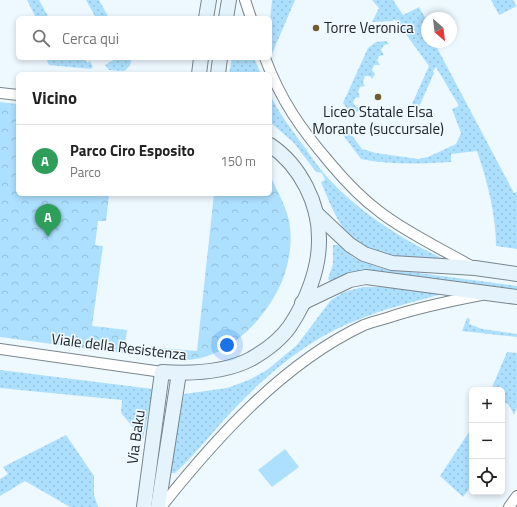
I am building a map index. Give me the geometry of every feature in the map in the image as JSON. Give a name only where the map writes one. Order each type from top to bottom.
[{"type":"main road","points":[[206,16],[209,0]]},
{"type":"main road","points":[[226,16],[229,0]]},
{"type":"main road","points":[[199,72],[202,60]]},
{"type":"main road","points":[[218,72],[220,60]]},
{"type":"main road","name":"Viale della Resistenza","points":[[162,372],[207,372],[236,365],[250,359],[264,350],[284,332],[302,303],[315,273],[319,241],[316,213],[306,187],[294,166],[285,156],[272,146]]},
{"type":"main road","name":"Viale della Resistenza","points":[[316,213],[350,246],[364,254],[392,263],[475,268],[517,274]]},
{"type":"main road","points":[[302,303],[350,280],[366,277],[517,297]]},
{"type":"main road","name":"Via Baku","points":[[144,507],[162,372]]},
{"type":"main road","points":[[158,507],[179,373]]},
{"type":"street","points":[[245,0],[249,16]]},
{"type":"street","name":"Viale della Resistenza","points":[[266,60],[270,72]]},
{"type":"street","name":"Viale della Resistenza","points":[[272,76],[285,103],[316,146],[345,180],[362,197],[380,212],[402,226],[475,268]]},
{"type":"street","points":[[0,93],[16,95]]},
{"type":"street","points":[[161,507],[186,475],[232,424],[291,371],[334,341],[366,325],[413,309],[492,294]]},
{"type":"street","name":"Viale della Resistenza","points":[[0,349],[162,372]]},
{"type":"street","points":[[509,507],[517,496]]},
{"type":"green space","points":[[27,0],[39,0],[48,16],[35,16]]},
{"type":"green space","points":[[86,0],[99,0],[108,16],[95,16]]},
{"type":"green space","points":[[272,0],[295,0],[272,54],[272,16],[270,16]]},
{"type":"green space","points":[[372,0],[393,0],[403,15],[419,7],[422,12],[421,48],[437,48],[514,193],[517,192],[517,249],[496,246],[496,234],[490,198],[477,151],[451,154],[451,162],[406,164],[372,161],[361,159],[340,131],[348,130],[362,149],[376,153],[418,159],[428,157],[456,144],[461,133],[452,109],[459,106],[436,67],[419,107],[415,109],[412,104],[429,66],[394,19],[393,21],[372,22],[379,8]]},
{"type":"green space","points":[[491,0],[513,0],[517,6],[499,15]]},
{"type":"green space","points":[[386,41],[389,44],[384,45],[381,50],[384,55],[379,56],[377,60],[380,65],[374,65],[372,70],[375,74],[372,79],[370,76],[365,76],[363,82],[365,86],[360,87],[358,92],[360,97],[355,98],[353,103],[356,107],[360,107],[357,112],[350,113],[343,103],[368,48],[376,42]]},
{"type":"green space","points":[[85,60],[87,63],[90,61],[93,67],[91,69],[49,65],[47,61]]},
{"type":"green space","points":[[114,60],[131,60],[130,65],[124,71],[109,70],[105,65]]},
{"type":"green space","points":[[232,60],[255,60],[260,72],[229,72]]},
{"type":"green space","points":[[272,98],[285,120],[327,177],[354,203],[384,226],[400,236],[450,262],[396,256],[369,249],[358,244],[345,231],[337,218],[321,182],[325,180],[322,173],[316,172],[294,143],[272,124]]},
{"type":"green space","points":[[0,102],[16,104],[16,196],[109,196],[106,221],[98,221],[95,245],[103,246],[92,326],[127,330],[125,345],[197,351],[214,196],[272,196],[272,179],[287,215],[291,234],[289,259],[284,276],[278,291],[258,319],[246,332],[217,352],[202,358],[186,360],[0,337]]},
{"type":"green space","points":[[333,245],[338,245],[354,258],[381,268],[517,286],[517,290],[366,271],[331,282],[328,279],[333,264]]},
{"type":"green space","points":[[363,287],[391,287],[442,294],[376,313],[323,336],[293,356],[265,379],[231,412],[200,448],[175,473],[169,473],[184,394],[227,388],[249,380],[267,370],[297,345],[331,300],[344,292]]},
{"type":"green space","points":[[467,318],[470,319],[469,324],[482,329],[517,334],[517,337],[462,331]]},
{"type":"green space","points":[[507,352],[517,353],[517,407],[514,415],[509,405],[505,402],[505,387],[492,387]]},
{"type":"green space","points":[[0,370],[153,389],[143,439],[121,413],[122,400],[0,388]]},
{"type":"green space","points":[[469,432],[469,489],[463,497],[440,476]]},
{"type":"green space","points":[[66,435],[94,476],[94,495],[98,507],[70,507],[25,481],[0,496],[0,479],[8,474],[3,467]]},
{"type":"green space","points":[[285,449],[299,467],[272,487],[258,470]]},
{"type":"place","name":"Torre Veronica","points":[[316,28]]},
{"type":"place","name":"Liceo Statale Elsa Morante (succursale)","points":[[378,97]]},
{"type":"place","name":"Parco Ciro Esposito","points":[[48,237]]}]
